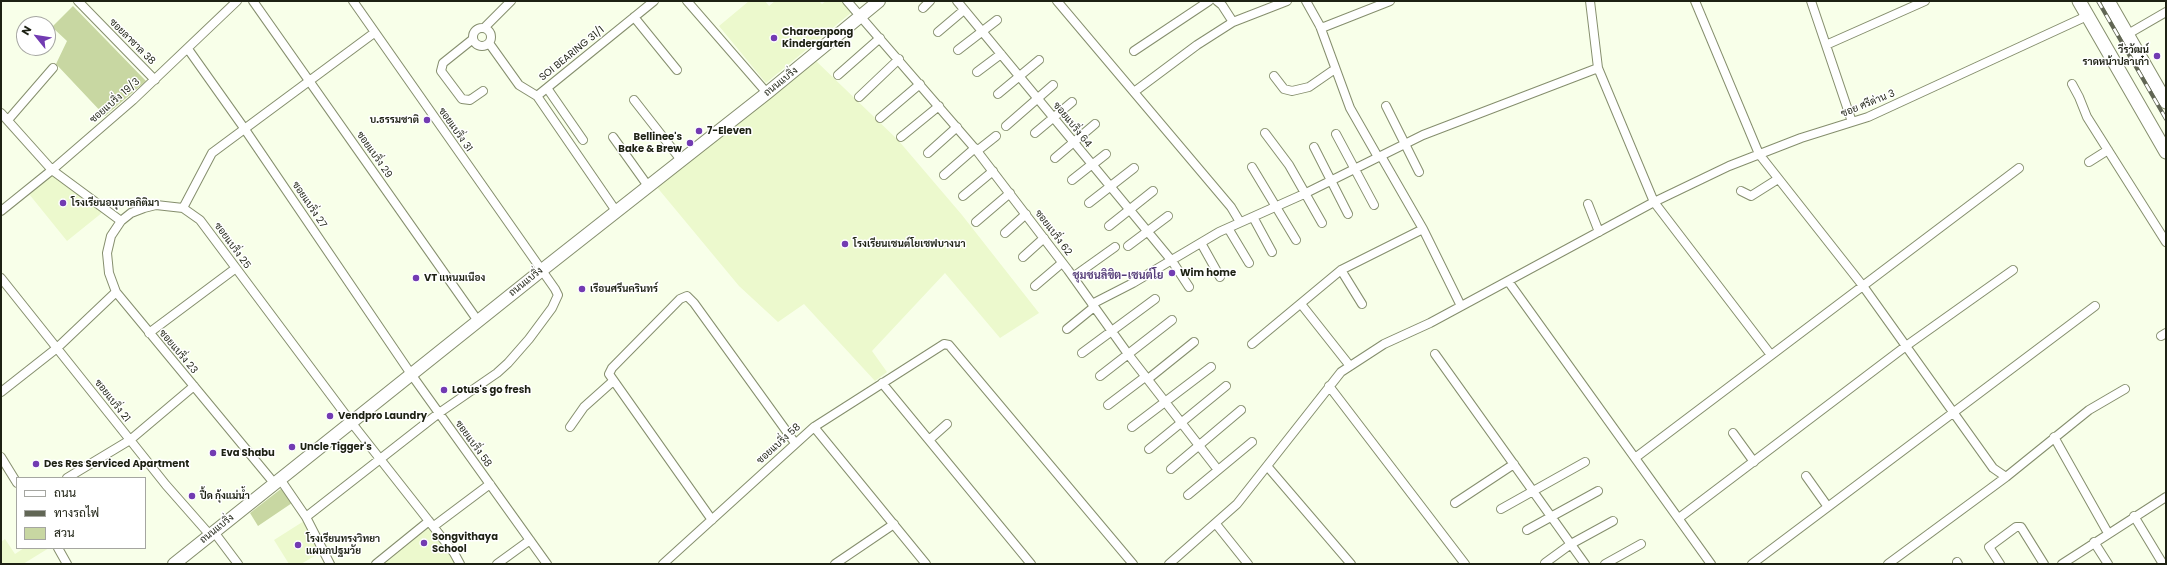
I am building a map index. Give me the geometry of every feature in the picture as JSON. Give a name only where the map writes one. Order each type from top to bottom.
[{"type":"main road","name":"ถนนแบริ่ง","points":[[174,564],[616,210],[767,93],[879,1]]},
{"type":"main road","points":[[2079,1],[2166,152]]},
{"type":"main road","points":[[2108,1],[2166,102]]},
{"type":"street","name":"ซอยลาซาล 38","points":[[78,1],[155,80]]},
{"type":"street","name":"ซอยแบริ่ง 19/3","points":[[1,211],[52,170],[155,80],[237,1]]},
{"type":"street","name":"ซอยแบริ่ง 29","points":[[253,1],[478,321]]},
{"type":"street","name":"ซอยแบริ่ง 31","points":[[353,1],[558,295],[552,308],[508,363],[497,373],[439,413]]},
{"type":"street","points":[[483,91],[470,100],[462,99],[441,71],[443,63],[473,40],[475,30],[484,28],[511,1]]},
{"type":"street","name":"SOI BEARING 31/1","points":[[616,210],[537,96],[654,1]]},
{"type":"street","points":[[687,1],[767,93]]},
{"type":"street","name":"ซอยแบริ่ง 62","points":[[846,1],[899,59],[976,149],[1073,277],[1128,354],[1218,470]]},
{"type":"street","points":[[923,8],[930,1]]},
{"type":"street","name":"ซอยแบริ่ง 64","points":[[957,1],[1172,260],[1189,287]]},
{"type":"street","points":[[1057,1],[1231,208],[1240,222]]},
{"type":"street","points":[[1134,51],[1209,1]]},
{"type":"street","points":[[1217,1],[1234,22]]},
{"type":"street","points":[[1134,92],[1197,45],[1234,22],[1287,1]]},
{"type":"street","points":[[1306,1],[1320,26],[1350,108],[1423,229],[1461,306]]},
{"type":"street","points":[[1320,26],[1324,27],[1390,1]]},
{"type":"street","points":[[1590,1],[1598,68],[1654,202],[1771,355]]},
{"type":"street","points":[[1695,1],[1759,154],[1863,286],[1993,468],[2006,477]]},
{"type":"street","points":[[1812,1],[1852,122]]},
{"type":"street","points":[[1826,45],[1925,1]]},
{"type":"street","points":[[938,32],[964,10]]},
{"type":"street","points":[[2128,34],[2166,12]]},
{"type":"street","name":"ซอย ศรีด่าน 3","points":[[1169,564],[1237,504],[1341,372],[1384,344],[1461,306],[1654,202],[1729,166],[1802,138],[1868,117],[2087,16]]},
{"type":"street","points":[[634,17],[677,70]]},
{"type":"street","points":[[958,50],[997,20]]},
{"type":"street","points":[[484,28],[491,34],[488,43]]},
{"type":"street","points":[[1,113],[52,170],[121,221],[131,213],[144,208],[167,206],[183,208],[210,156],[244,128],[374,33]]},
{"type":"street","points":[[838,75],[880,38]]},
{"type":"street","points":[[473,40],[480,46],[488,43]]},
{"type":"street","points":[[488,43],[519,85],[537,96]]},
{"type":"street","name":"ซอยแบริ่ง 27","points":[[188,49],[244,128],[412,374]]},
{"type":"street","points":[[977,72],[1001,54]]},
{"type":"street","points":[[859,97],[899,59]]},
{"type":"street","points":[[998,94],[1039,60]]},
{"type":"street","points":[[8,120],[53,68]]},
{"type":"street","points":[[1067,328],[1093,306],[1240,222],[1304,194],[1423,135],[1598,68]]},
{"type":"street","points":[[1274,76],[1284,89],[1292,91],[1309,87],[1335,69]]},
{"type":"street","points":[[880,118],[920,84]]},
{"type":"street","points":[[2072,84],[2087,117],[2166,242]]},
{"type":"street","points":[[1006,126],[1053,85]]},
{"type":"street","points":[[547,88],[583,140]]},
{"type":"street","points":[[634,100],[681,160]]},
{"type":"street","points":[[1035,133],[1072,102]]},
{"type":"street","points":[[901,137],[938,106]]},
{"type":"street","points":[[1386,106],[1419,172]]},
{"type":"street","points":[[1055,158],[1095,124]]},
{"type":"street","points":[[928,153],[957,127]]},
{"type":"street","points":[[1265,133],[1289,165],[1304,194],[1322,223]]},
{"type":"street","points":[[1336,134],[1374,205]]},
{"type":"street","points":[[944,175],[976,149],[996,136]]},
{"type":"street","points":[[613,137],[648,186]]},
{"type":"street","points":[[1314,146],[1348,214]]},
{"type":"street","points":[[2089,162],[2108,150]]},
{"type":"street","points":[[1072,180],[1106,154]]},
{"type":"street","points":[[1252,167],[1296,240]]},
{"type":"street","points":[[1089,203],[1134,168]]},
{"type":"street","points":[[1635,458],[2019,168]]},
{"type":"street","points":[[963,196],[993,171]]},
{"type":"street","points":[[1741,191],[1751,196],[1778,179]]},
{"type":"street","points":[[1109,226],[1153,191]]},
{"type":"street","points":[[976,222],[1010,193]]},
{"type":"street","points":[[1588,204],[1599,232]]},
{"type":"street","name":"ซอยแบริ่ง 25","points":[[183,208],[208,228],[351,422],[432,524],[460,564]]},
{"type":"street","points":[[1005,233],[1026,214]]},
{"type":"street","points":[[1128,246],[1168,216]]},
{"type":"street","points":[[1252,217],[1272,252]]},
{"type":"street","name":"ซอยแบริ่ง 23","points":[[121,221],[111,236],[108,253],[109,273],[116,292],[149,333],[277,481],[306,517],[330,564]]},
{"type":"street","points":[[1228,228],[1249,264]]},
{"type":"street","points":[[1252,344],[1341,270],[1423,229]]},
{"type":"street","points":[[1023,257],[1044,238]]},
{"type":"street","points":[[1201,243],[1220,277]]},
{"type":"street","points":[[1073,277],[1114,247]]},
{"type":"street","points":[[1034,286],[1062,263]]},
{"type":"street","points":[[149,333],[236,268]]},
{"type":"street","points":[[1341,270],[1362,304]]},
{"type":"street","points":[[1679,518],[1906,346],[2013,270]]},
{"type":"street","name":"ซอยแบริ่ง 21","points":[[1,278],[130,440],[238,564]]},
{"type":"street","points":[[1508,281],[1711,564]]},
{"type":"street","points":[[1,392],[57,348],[116,292]]},
{"type":"street","points":[[712,520],[612,382],[609,374],[612,368],[680,299],[687,296],[694,303],[795,444]]},
{"type":"street","points":[[1082,353],[1155,299]]},
{"type":"street","points":[[1301,304],[1350,366]]},
{"type":"street","points":[[1752,564],[2095,306]]},
{"type":"street","points":[[1100,376],[1172,320]]},
{"type":"street","points":[[1108,405],[1147,378],[1194,342]]},
{"type":"street","points":[[814,427],[944,344],[949,345],[1133,564]]},
{"type":"street","points":[[1434,354],[1534,491],[1585,564]]},
{"type":"street","points":[[1132,427],[1211,367]]},
{"type":"street","name":"ซอยแบริ่ง 58","points":[[412,374],[547,564]]},
{"type":"street","points":[[570,427],[584,407],[612,382]]},
{"type":"street","points":[[882,383],[1031,564]]},
{"type":"street","points":[[69,477],[130,440],[194,386]]},
{"type":"street","points":[[1149,449],[1226,386]]},
{"type":"street","points":[[1329,386],[1465,564]]},
{"type":"street","points":[[1888,564],[2006,477],[2089,410],[2125,389]]},
{"type":"street","points":[[1171,469],[1198,444],[1241,410]]},
{"type":"street","points":[[306,517],[439,413]]},
{"type":"street","points":[[928,440],[947,424]]},
{"type":"street","name":"ซอยแบริ่ง 58","points":[[663,564],[814,427],[926,564]]},
{"type":"street","points":[[1733,434],[1754,462]]},
{"type":"street","points":[[2054,437],[2108,533]]},
{"type":"street","points":[[1188,495],[1252,442]]},
{"type":"street","points":[[1,457],[16,481]]},
{"type":"street","points":[[1500,508],[1534,491],[1585,462]]},
{"type":"street","points":[[1455,503],[1514,464]]},
{"type":"street","points":[[1267,466],[1351,564]]},
{"type":"street","points":[[1806,476],[1828,507]]},
{"type":"street","points":[[376,564],[490,484]]},
{"type":"street","points":[[1527,530],[1598,491]]},
{"type":"street","points":[[2062,564],[2134,516],[2166,497]]},
{"type":"street","points":[[2134,516],[2163,564]]},
{"type":"street","points":[[1545,563],[1571,544],[1613,521]]},
{"type":"street","points":[[835,564],[894,524]]},
{"type":"street","points":[[1216,524],[1248,564]]},
{"type":"street","points":[[2000,564],[1989,547],[2016,528],[2021,527],[2044,564]]},
{"type":"street","points":[[497,564],[530,540]]},
{"type":"street","points":[[2094,542],[2108,564]]},
{"type":"street","points":[[1605,564],[1642,544]]},
{"type":"street","points":[[59,549],[67,564]]},
{"type":"street","points":[[2158,556],[2166,551]]},
{"type":"shaded area","name":"Charoenpong Kindergarten","points":[[749,1],[765,1],[769,6],[775,1],[819,1],[822,4],[826,1],[843,1],[852,12],[766,83],[719,26]]},
{"type":"shaded area","name":"โรงเรียนเซนต์โยเซฟบางนา","points":[[816,61],[898,140],[962,215],[1039,313],[1000,338],[945,273],[872,351],[887,372],[875,381],[804,304],[778,322],[739,286],[656,186]]},
{"type":"shaded area","name":"โรงเรียนอนุบาลกิติมา","points":[[51,175],[103,212],[67,241],[29,194]]},
{"type":"shaded area","name":"โรงเรียนทรงวิทยา แผนกปฐมวัย","points":[[304,521],[323,551],[301,564],[289,564],[274,540]]},
{"type":"shaded area","name":"Songvithaya School","points":[[429,524],[457,564],[379,564]]},
{"type":"shaded area","points":[[5,539],[15,554],[22,549],[47,549],[23,564],[1,564],[1,542]]},
{"type":"green space","points":[[73,6],[146,81],[105,116],[56,64],[67,41],[56,31],[56,23]]},
{"type":"green space","points":[[282,488],[292,503],[258,526],[250,513]]},
{"type":"railway","points":[[2098,1],[2166,119]]},
{"type":"place","name":"Charoenpong Kindergarten","points":[[774,38]]},
{"type":"place","name":"วีรวัฒน์ ราดหน้าปลาเก๋า","points":[[2157,56]]},
{"type":"place","name":"บ.ธรรมชาติ","points":[[427,120]]},
{"type":"place","name":"7-Eleven","points":[[699,131]]},
{"type":"place","name":"Bellinee's Bake & Brew","points":[[690,143]]},
{"type":"place","name":"โรงเรียนอนุบาลกิติมา","points":[[63,203]]},
{"type":"place","name":"โรงเรียนเซนต์โยเซฟบางนา","points":[[845,244]]},
{"type":"place","name":"Wim home","points":[[1172,273]]},
{"type":"place","name":"VT แหนมเนือง","points":[[416,278]]},
{"type":"place","name":"เรือนศรีนครินทร์","points":[[582,289]]},
{"type":"place","name":"Lotus's go fresh","points":[[444,390]]},
{"type":"place","name":"Vendpro Laundry","points":[[330,416]]},
{"type":"place","name":"Uncle Tigger's","points":[[292,447]]},
{"type":"place","name":"Eva Shabu","points":[[213,453]]},
{"type":"place","name":"Des Res Serviced Apartment","points":[[36,464]]},
{"type":"place","name":"ปื้ด กุ้งแม่น้ำ","points":[[192,496]]},
{"type":"place","name":"Songvithaya School","points":[[424,543]]},
{"type":"place","name":"โรงเรียนทรงวิทยา แผนกปฐมวัย","points":[[298,545]]},
{"type":"district","name":"ชุมชนลิขิต-เซนต์โย","points":[[1118,276]]}]
